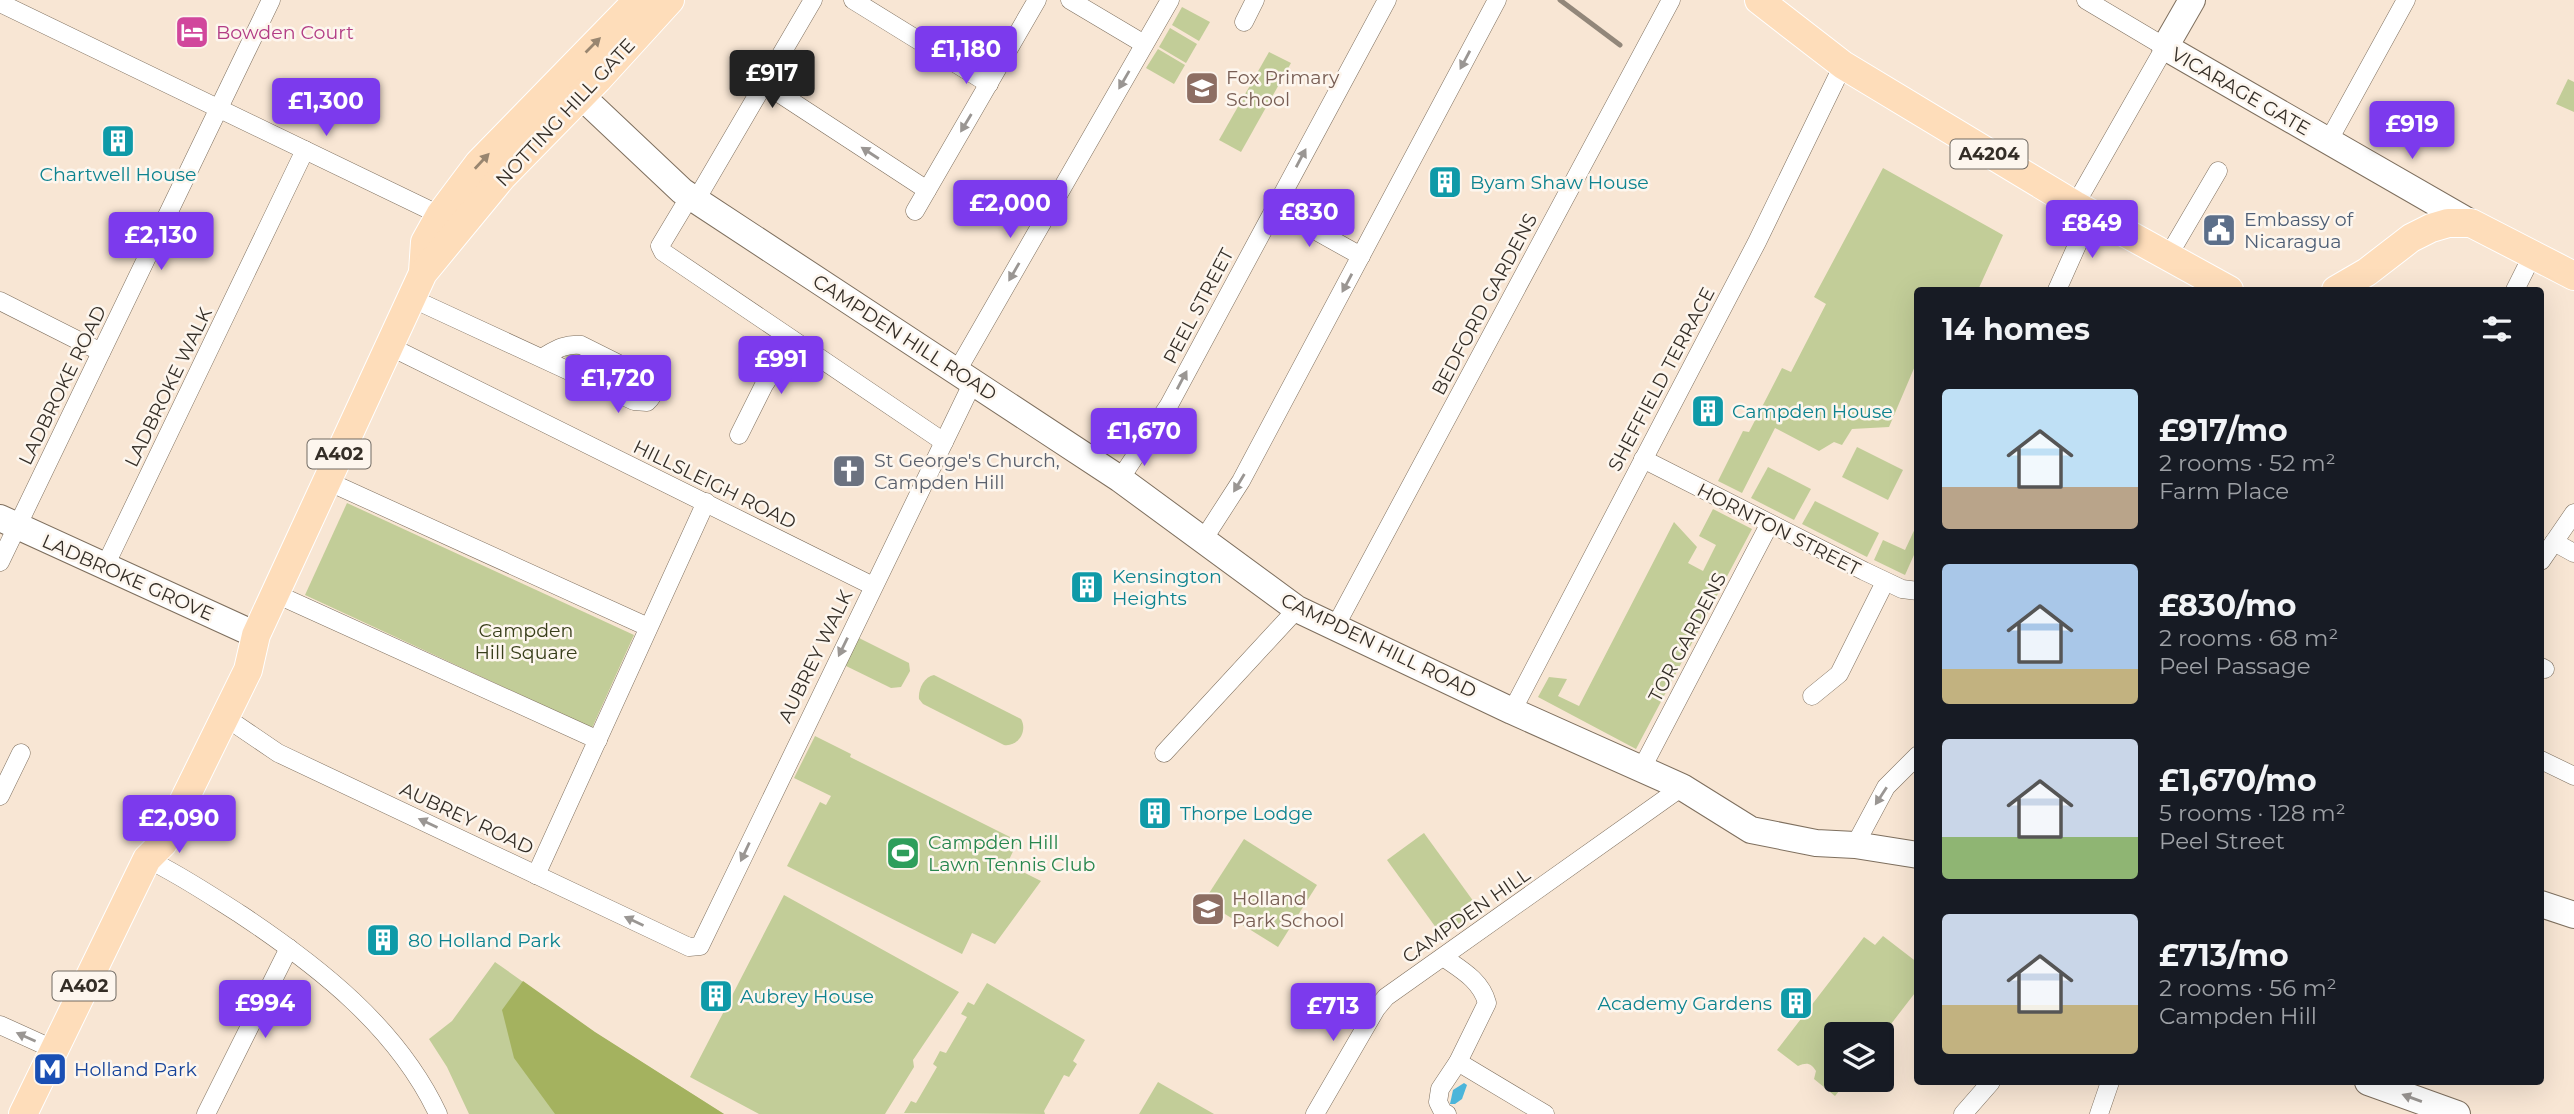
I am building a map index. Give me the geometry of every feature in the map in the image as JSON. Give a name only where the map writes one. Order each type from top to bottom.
[{"type":"main road","name":"NOTTING HILL GATE","points":[[450,220],[478,163],[638,0]]},
{"type":"main road","name":"NOTTING HILL GATE","points":[[450,220],[502,177],[582,96],[670,0]]},
{"type":"main road","name":"A4204","points":[[1759,0],[1843,65],[2083,210],[2218,287]]},
{"type":"main road","name":"A402","points":[[23,1114],[147,859],[163,843],[248,670],[256,635],[450,220]]},
{"type":"main road","points":[[2341,287],[2367,272],[2411,238],[2448,223],[2471,223],[2574,276]]},
{"type":"main road","name":"A402","points":[[147,859],[148,834],[225,672],[231,661],[256,635]]},
{"type":"street","name":"LADBROKE ROAD","points":[[0,562],[9,522],[101,352],[271,0]]},
{"type":"street","points":[[813,0],[765,84],[660,246],[663,252],[944,442]]},
{"type":"street","points":[[853,0],[989,84]]},
{"type":"street","points":[[915,211],[1037,0]]},
{"type":"street","points":[[1070,0],[1144,44]]},
{"type":"street","name":"AUBREY WALK","points":[[696,948],[702,943],[944,442],[965,376],[1170,0]]},
{"type":"street","points":[[1244,22],[1255,0]]},
{"type":"street","name":"PEEL STREET","points":[[1120,480],[1169,405],[1387,0]]},
{"type":"street","points":[[1203,540],[1241,481],[1497,0]]},
{"type":"street","name":"BEDFORD GARDENS","points":[[1335,627],[1671,0]]},
{"type":"street","points":[[2058,287],[2083,210],[2165,47],[2086,0]]},
{"type":"street","name":"VICARAGE GATE","points":[[2192,0],[2165,47],[2471,223]]},
{"type":"street","name":"VICARAGE GATE","points":[[2329,140],[2406,0]]},
{"type":"street","points":[[0,3],[450,220]]},
{"type":"street","name":"SHEFFIELD TERRACE","points":[[1512,711],[1757,242],[1843,65]]},
{"type":"street","points":[[765,84],[927,190]]},
{"type":"street","points":[[550,90],[567,88],[582,96]]},
{"type":"street","name":"CAMPDEN HILL ROAD","points":[[582,96],[693,198],[1120,480],[1297,609],[1512,711],[1682,787],[1751,830],[1816,843],[1854,845],[1914,854]]},
{"type":"street","name":"LADBROKE WALK","points":[[105,566],[305,149]]},
{"type":"street","points":[[2166,257],[2218,171]]},
{"type":"street","points":[[1275,208],[1361,256]]},
{"type":"street","points":[[2516,287],[2533,254]]},
{"type":"street","points":[[417,286],[541,358],[634,401],[647,402],[654,390],[649,379],[581,345],[563,346],[541,358]]},
{"type":"street","points":[[0,301],[101,352]]},
{"type":"street","points":[[740,435],[764,385],[793,341]]},
{"type":"street","name":"HILLSLEIGH ROAD","points":[[389,346],[873,586]]},
{"type":"street","name":"HORNTON STREET","points":[[1643,459],[1885,582],[1902,589],[1914,589]]},
{"type":"street","points":[[327,481],[648,627]]},
{"type":"street","points":[[536,874],[706,502]]},
{"type":"street","points":[[2544,557],[2574,513]]},
{"type":"street","name":"LADBROKE GROVE","points":[[9,522],[256,635]]},
{"type":"street","name":"TOR GARDENS","points":[[1642,768],[1769,525]]},
{"type":"street","points":[[2554,542],[2574,553]]},
{"type":"street","points":[[1812,696],[1839,674],[1885,582]]},
{"type":"street","points":[[276,594],[598,740]]},
{"type":"street","points":[[1164,753],[1297,609]]},
{"type":"street","name":"AUBREY ROAD","points":[[225,717],[278,753],[696,948]]},
{"type":"street","points":[[0,796],[21,752]]},
{"type":"street","points":[[1854,845],[1886,787],[1914,759]]},
{"type":"street","points":[[2544,761],[2574,776]]},
{"type":"street","name":"CAMPDEN HILL","points":[[1315,1114],[1376,1009],[1386,997],[1682,787]]},
{"type":"street","points":[[147,859],[223,904],[289,948],[365,1012],[400,1053],[436,1113]]},
{"type":"street","points":[[2544,905],[2574,915]]},
{"type":"street","points":[[206,1114],[289,948]]},
{"type":"street","points":[[1443,957],[1474,979],[1487,1003],[1458,1062],[1443,1082],[1438,1094],[1438,1102],[1447,1114]]},
{"type":"street","points":[[0,1025],[53,1049]]},
{"type":"street","points":[[1458,1062],[1545,1114]]},
{"type":"street","points":[[1963,1114],[1988,1085]]},
{"type":"street","points":[[2099,1114],[2109,1085]]},
{"type":"street","points":[[2376,1085],[2457,1114]]},
{"type":"green space","points":[[1182,7],[1210,22],[1199,41],[1172,25]]},
{"type":"green space","points":[[1170,28],[1197,44],[1186,63],[1159,47]]},
{"type":"green space","points":[[1158,49],[1185,65],[1174,84],[1146,68]]},
{"type":"green space","points":[[1269,52],[1291,63],[1241,152],[1219,140]]},
{"type":"green space","points":[[2568,79],[2574,82],[2574,112],[2556,104]]},
{"type":"green space","points":[[1883,168],[2003,235],[1979,287],[1914,287],[1914,368],[1889,427],[1852,429],[1842,445],[1834,442],[1819,451],[1775,428],[1742,493],[1718,481],[1743,431],[1749,432],[1782,368],[1791,372],[1826,304],[1814,297]]},
{"type":"green space","points":[[572,349],[644,385],[643,389],[637,394],[566,362],[565,354]]},
{"type":"green space","points":[[1857,447],[1903,470],[1888,500],[1842,477]]},
{"type":"green space","points":[[1768,467],[1811,489],[1794,520],[1751,498]]},
{"type":"green space","points":[[1815,501],[1879,533],[1867,557],[1802,524]]},
{"type":"green space","name":"Campden Hill Square","points":[[347,503],[634,635],[592,728],[305,595]]},
{"type":"green space","points":[[1713,509],[1752,529],[1636,749],[1538,697],[1549,677],[1567,679],[1558,696],[1579,706],[1674,522],[1697,547],[1688,563],[1703,571],[1716,545],[1699,536]]},
{"type":"green space","points":[[1914,531],[1914,555],[1905,575],[1874,560],[1883,540],[1905,550]]},
{"type":"green space","points":[[857,637],[909,663],[910,671],[901,687],[891,688],[844,665]]},
{"type":"green space","points":[[934,675],[1021,719],[1023,728],[1017,741],[1004,745],[923,704],[919,699],[921,688],[927,678]]},
{"type":"green space","name":"Campden Hill Lawn Tennis Club","points":[[815,736],[851,754],[850,757],[1018,841],[1007,864],[1041,881],[995,944],[972,933],[962,954],[787,866],[820,802],[826,805],[831,796],[794,778]]},
{"type":"green space","points":[[1424,833],[1479,909],[1442,936],[1387,860]]},
{"type":"green space","points":[[1244,839],[1317,885],[1278,947],[1204,901]]},
{"type":"green space","points":[[784,895],[959,992],[913,1060],[914,1067],[885,1114],[759,1114],[690,1077]]},
{"type":"green space","points":[[1883,936],[1914,960],[1914,994],[1893,1022],[1824,1022],[1824,1087],[1814,1079],[1816,1071],[1812,1066],[1798,1066],[1777,1050],[1864,937],[1875,945]]},
{"type":"green space","points":[[495,962],[594,1032],[724,1114],[469,1114],[447,1067],[429,1039],[452,1021]]},
{"type":"green space","points":[[523,981],[595,1032],[724,1114],[555,1114],[514,1058],[502,1010]]},
{"type":"green space","points":[[987,983],[1085,1040],[1073,1061],[1077,1064],[1069,1077],[1064,1075],[1044,1111],[1045,1114],[904,1113],[911,1101],[916,1103],[937,1067],[933,1064],[940,1051],[946,1053],[967,1017],[961,1014],[968,1002],[974,1005]]},
{"type":"green space","points":[[1158,1082],[1214,1114],[1139,1114]]},
{"type":"water","points":[[1464,1083],[1467,1085],[1462,1099],[1450,1104],[1453,1090]]},
{"type":"railway","points":[[1560,0],[1620,45]]},
{"type":"place","name":"Bowden Court","points":[[192,32]]},
{"type":"place","name":"Fox Primary School","points":[[1202,88]]},
{"type":"place","name":"Chartwell House","points":[[118,141]]},
{"type":"place","name":"Byam Shaw House","points":[[1445,182]]},
{"type":"place","name":"Embassy of Nicaragua","points":[[2219,230]]},
{"type":"place","name":"Campden House","points":[[1708,411]]},
{"type":"place","name":"St George's Church, Campden Hill","points":[[849,471]]},
{"type":"place","name":"Kensington Heights","points":[[1087,587]]},
{"type":"place","name":"Thorpe Lodge","points":[[1155,813]]},
{"type":"place","name":"Campden Hill Lawn Tennis Club","points":[[903,853]]},
{"type":"place","name":"Holland Park School","points":[[1208,909]]},
{"type":"place","name":"80 Holland Park","points":[[383,940]]},
{"type":"place","name":"Aubrey House","points":[[716,996]]},
{"type":"place","name":"Academy Gardens","points":[[1796,1003]]},
{"type":"place","name":"Holland Park","points":[[50,1069]]}]
